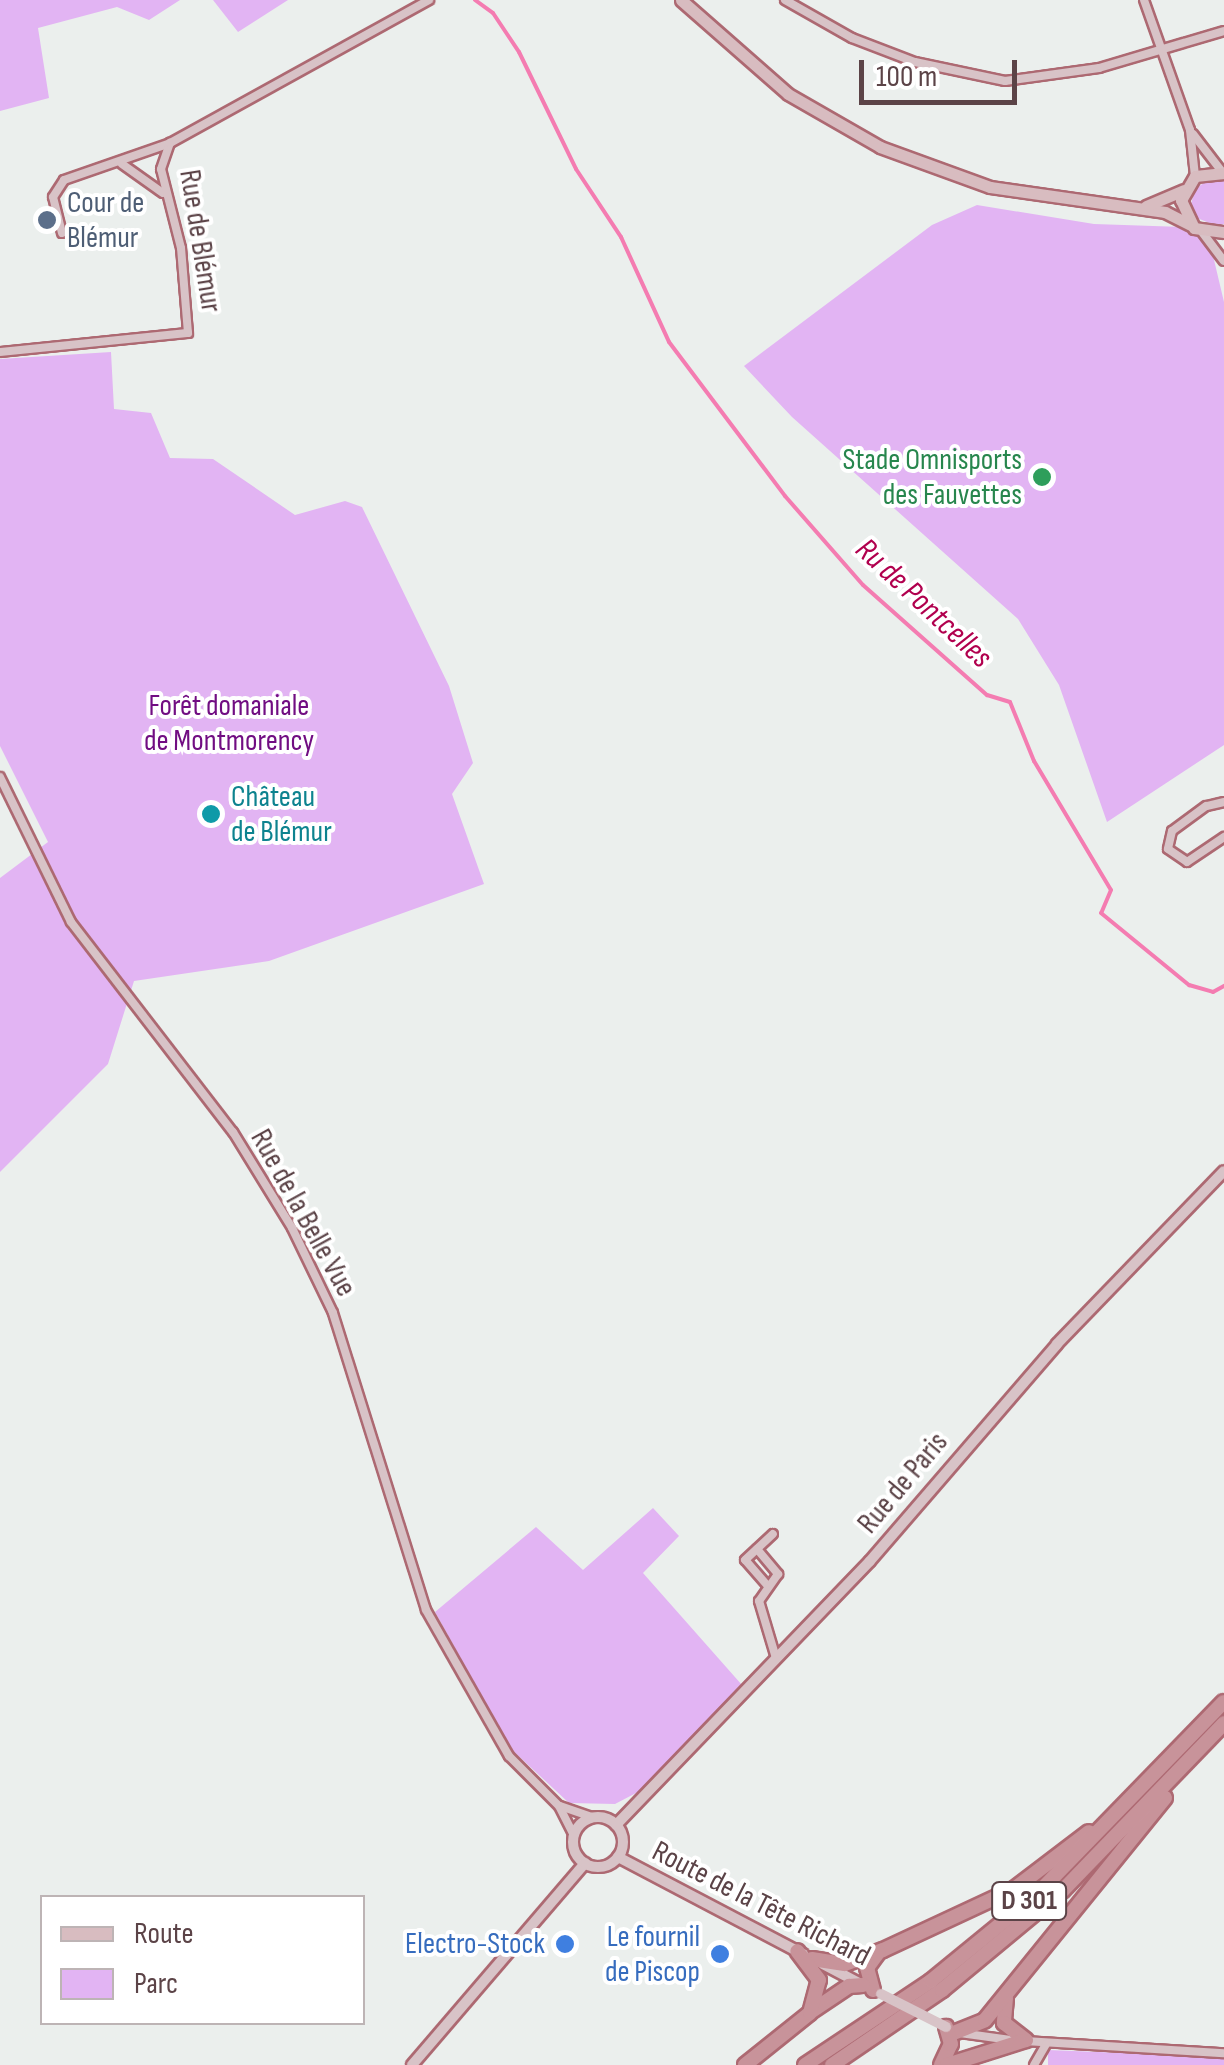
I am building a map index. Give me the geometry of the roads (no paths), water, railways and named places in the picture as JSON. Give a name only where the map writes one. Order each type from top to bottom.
[{"type":"highway","name":"D 301","points":[[805,2065],[988,1937],[1169,1763],[1224,1702]]},
{"type":"highway","name":"D 301","points":[[832,2065],[942,1990],[1063,1890],[1224,1724]]},
{"type":"highway","points":[[944,2065],[951,2030],[979,2026],[1224,1724]]},
{"type":"highway","points":[[812,1959],[845,1964],[883,1950],[1028,1880],[1169,1763]]},
{"type":"highway","points":[[744,2065],[839,1991],[872,1990],[866,1968],[883,1950]]},
{"type":"highway","points":[[797,1951],[818,1980],[810,2013]]},
{"type":"highway","points":[[1012,1988],[1003,2018],[1033,2042]]},
{"type":"highway","points":[[944,2065],[1033,2042]]},
{"type":"main road","points":[[683,0],[699,19],[788,94],[908,159],[1022,194],[1137,208],[1194,227],[1224,232]]},
{"type":"main road","points":[[1137,208],[1184,190],[1195,176],[1224,173]]},
{"type":"main road","points":[[1184,190],[1182,208],[1194,227]]},
{"type":"street","name":"Rue de Blémur","points":[[0,352],[188,333],[180,248],[163,192],[161,168],[170,143],[429,0]]},
{"type":"street","points":[[785,0],[852,38],[915,62],[1006,81],[1100,68],[1160,46],[1223,32]]},
{"type":"street","points":[[1144,0],[1190,130],[1195,176]]},
{"type":"street","points":[[1190,130],[1224,173]]},
{"type":"street","points":[[62,234],[53,197],[57,188],[76,173],[120,164],[170,143]]},
{"type":"street","points":[[120,164],[163,192]]},
{"type":"street","points":[[1194,227],[1224,260]]},
{"type":"street","name":"Rue de la Belle Vue","points":[[0,777],[71,922],[233,1132],[292,1228],[333,1312],[426,1610],[508,1756],[558,1806],[574,1835]]},
{"type":"street","points":[[1224,802],[1206,806],[1172,831],[1168,849],[1187,862],[1224,837]]},
{"type":"street","name":"Rue de Paris","points":[[616,1825],[776,1658],[1057,1344],[1224,1171]]},
{"type":"street","points":[[767,1585],[745,1560],[773,1534]]},
{"type":"street","points":[[757,1549],[778,1574],[759,1601],[776,1658]]},
{"type":"street","name":"Rue de la Belle Vue","points":[[558,1806],[594,1818]]},
{"type":"street","points":[[594,1818],[616,1825],[622,1837],[618,1857],[599,1867],[585,1863],[575,1851],[574,1835],[594,1818]]},
{"type":"street","name":"Route de la Tête Richard","points":[[618,1857],[951,2030]]},
{"type":"street","points":[[412,2065],[585,1863]]},
{"type":"street","points":[[951,2030],[1033,2042],[1224,2052]]},
{"type":"street","points":[[1033,2042],[1034,2065]]},
{"type":"waterway","name":"Ru de Pontcelles","points":[[475,0],[493,13],[519,52],[576,169],[621,237],[669,342],[785,496],[863,585],[987,695],[1010,702],[1034,761],[1111,890],[1101,913],[1189,985],[1213,992],[1224,986]]},
{"type":"place","name":"Cour de Blémur","points":[[47,220]]},
{"type":"place","name":"Stade Omnisports des Fauvettes","points":[[1042,477]]},
{"type":"place","name":"Château de Blémur","points":[[211,814]]},
{"type":"place","name":"Electro-Stock","points":[[565,1944]]},
{"type":"place","name":"Le fournil de Piscop","points":[[720,1954]]},
{"type":"park label","name":"Forêt domaniale de Montmorency","points":[[229,723]]}]
